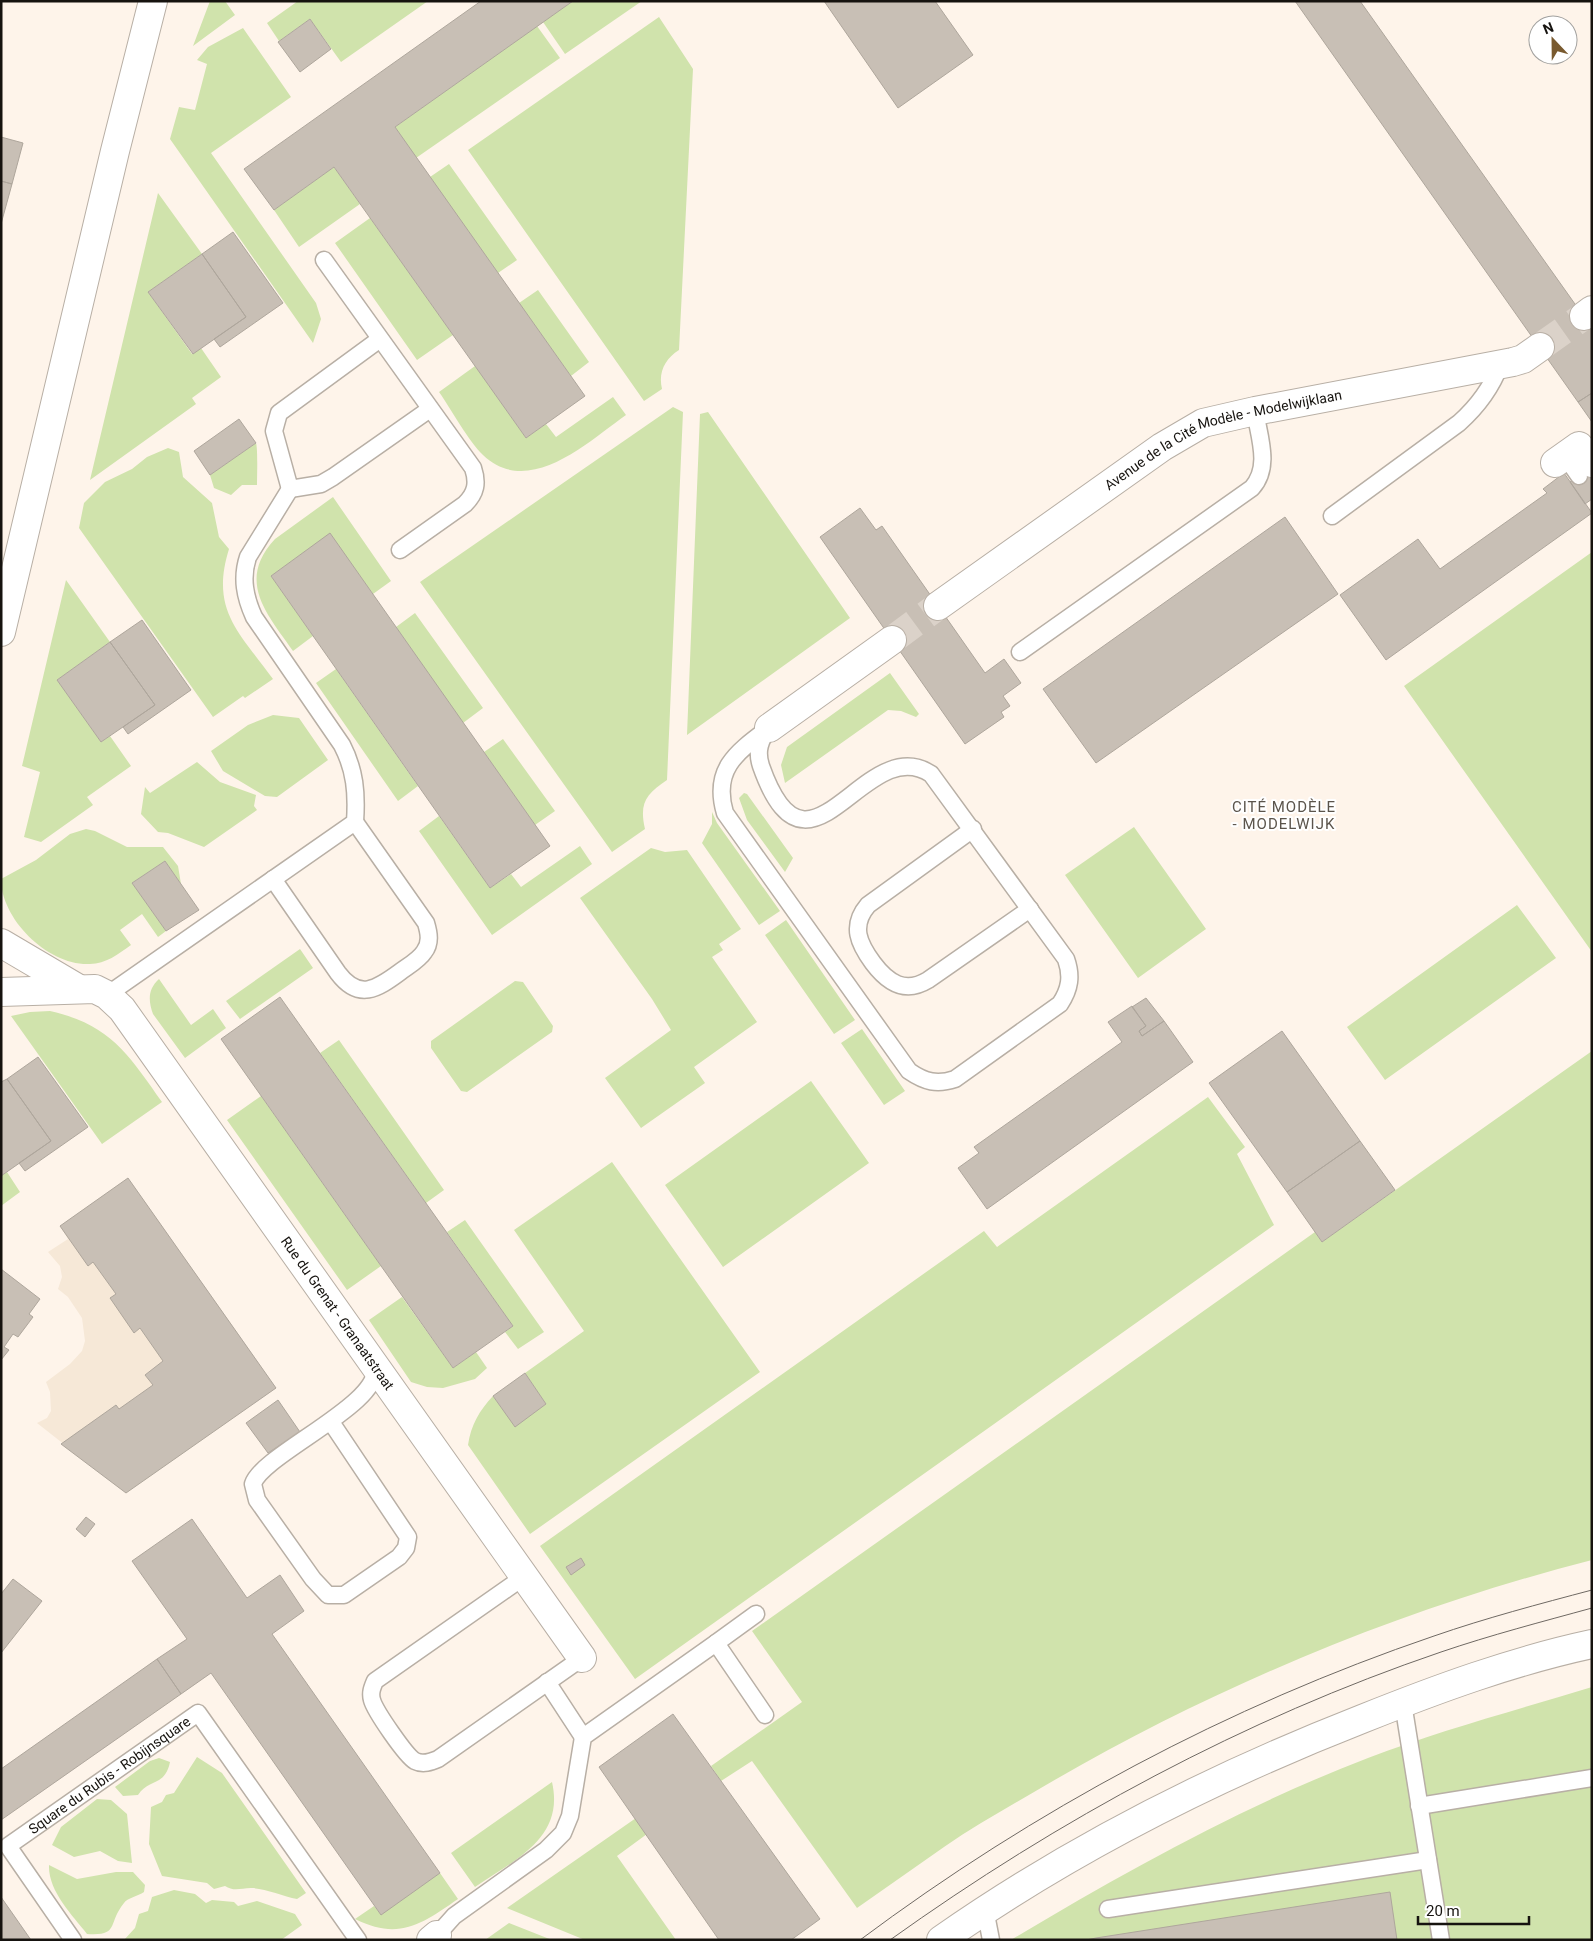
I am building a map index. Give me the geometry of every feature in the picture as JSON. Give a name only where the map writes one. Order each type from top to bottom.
[{"type":"street","points":[[1,632],[115,151],[153,1]]},
{"type":"street","name":"Avenue de la Cité Modèle - Modelwijklaan","points":[[938,606],[1182,434],[1203,423],[1255,411],[1500,365],[1523,358],[1540,347]]},
{"type":"street","points":[[769,728],[892,640]]},
{"type":"street","points":[[1,943],[79,989]]},
{"type":"street","points":[[1,992],[95,989],[107,994]]},
{"type":"street","name":"Rue du Grenat - Granaatstraat","points":[[107,994],[122,1009],[582,1658]]},
{"type":"street","points":[[941,1940],[985,1909],[1104,1839],[1221,1779],[1403,1703],[1515,1664],[1592,1644]]},
{"type":"lane","points":[[324,260],[473,468],[476,478],[476,488],[472,498],[400,550]]},
{"type":"lane","points":[[273,879],[338,973],[350,986],[367,990],[384,984],[424,952],[429,933],[426,923],[355,822],[356,787],[348,758],[254,617],[246,594],[244,568],[248,557],[290,489],[274,431],[279,413],[380,339]]},
{"type":"lane","points":[[1332,516],[1460,423],[1475,408],[1492,384],[1500,365]]},
{"type":"lane","points":[[290,489],[320,484],[333,477],[430,408]]},
{"type":"lane","points":[[1020,652],[1252,488],[1258,481],[1264,461],[1255,411]]},
{"type":"lane","points":[[769,728],[761,739],[759,759],[774,798],[789,815],[804,819],[820,817],[884,772],[900,766],[924,770],[938,781],[1066,959],[1069,968],[1069,987],[1060,1004],[955,1079],[945,1082],[926,1081],[909,1071],[725,813],[721,787],[730,762],[744,746],[769,728]]},
{"type":"lane","points":[[107,994],[355,822]]},
{"type":"lane","points":[[973,829],[868,905],[858,922],[858,936],[863,949],[891,983],[914,987],[928,980],[1030,909]]},
{"type":"lane","points":[[331,1422],[408,1538],[406,1548],[399,1557],[344,1595],[333,1596],[323,1592],[312,1579],[257,1500],[252,1484],[261,1470],[331,1422],[374,1380],[375,1368],[371,1358]]},
{"type":"lane","points":[[525,1576],[379,1678],[372,1686],[372,1703],[408,1755],[417,1762],[428,1763],[438,1759],[582,1658]]},
{"type":"lane","points":[[583,1737],[756,1614]]},
{"type":"lane","points":[[716,1643],[765,1716]]},
{"type":"lane","points":[[434,1938],[454,1916],[546,1850],[563,1833],[570,1816],[583,1737],[547,1682]]},
{"type":"lane","points":[[1403,1703],[1441,1940]]},
{"type":"lane","name":"Square du Rubis - Robijnsquare","points":[[73,1940],[8,1846],[198,1713],[358,1940]]},
{"type":"lane","points":[[1419,1806],[1592,1778]]},
{"type":"lane","points":[[1108,1910],[1428,1860]]},
{"type":"lane","points":[[985,1909],[991,1940]]},
{"type":"shaded area","points":[[128,1178],[276,1388],[126,1493],[37,1423],[47,1418],[51,1411],[50,1392],[46,1382],[70,1364],[82,1351],[85,1341],[82,1318],[68,1297],[58,1289],[62,1277],[60,1266],[48,1252],[68,1239],[60,1226]]},
{"type":"green space","points":[[210,1],[225,1],[235,15],[193,46]]},
{"type":"green space","points":[[298,1],[428,1],[341,62],[310,19],[279,41],[267,23]]},
{"type":"green space","points":[[573,1],[642,1],[565,54],[543,22]]},
{"type":"green space","points":[[659,17],[693,69],[679,350],[664,366],[661,377],[662,389],[644,401],[468,150]]},
{"type":"green space","points":[[537,26],[560,58],[416,158],[395,127]]},
{"type":"green space","points":[[243,28],[291,97],[211,153],[316,303],[321,319],[313,343],[170,139],[179,107],[195,110],[207,64],[197,60],[208,47]]},
{"type":"green space","points":[[449,164],[517,260],[498,273],[430,177]]},
{"type":"green space","points":[[334,167],[360,204],[299,247],[274,210]]},
{"type":"green space","points":[[158,193],[202,254],[148,292],[192,354],[201,348],[221,377],[192,398],[196,404],[90,480]]},
{"type":"green space","points":[[370,218],[453,335],[417,360],[335,243]]},
{"type":"green space","points":[[538,290],[589,362],[571,376],[519,303]]},
{"type":"green space","points":[[475,366],[526,438],[546,424],[556,437],[613,397],[626,415],[577,451],[539,469],[520,471],[501,467],[483,455],[478,449],[439,392]]},
{"type":"green space","points":[[673,407],[683,412],[667,780],[654,790],[646,800],[643,812],[645,829],[612,852],[420,582]]},
{"type":"green space","points":[[708,412],[850,618],[687,735],[700,414]]},
{"type":"green space","points":[[256,443],[257,485],[242,485],[231,495],[214,488],[210,475]]},
{"type":"green space","points":[[168,448],[179,452],[183,477],[212,503],[219,537],[229,549],[224,570],[223,588],[226,605],[239,633],[273,679],[245,698],[243,696],[213,717],[79,528],[84,503],[105,482],[132,469],[147,457]]},
{"type":"green space","points":[[333,497],[391,581],[373,594],[330,534],[271,576],[313,636],[293,651],[274,624],[260,597],[257,583],[258,569],[264,554],[275,539]]},
{"type":"green space","points":[[1592,552],[1592,952],[1404,686]]},
{"type":"green space","points":[[66,580],[110,642],[57,680],[101,742],[110,736],[131,766],[87,797],[93,805],[41,842],[24,837],[40,772],[22,766]]},
{"type":"green space","points":[[415,613],[483,708],[463,723],[396,627]]},
{"type":"green space","points":[[336,669],[418,786],[398,801],[316,683]]},
{"type":"green space","points":[[890,673],[919,714],[916,717],[901,711],[888,710],[785,783],[781,765],[787,747]]},
{"type":"green space","points":[[273,715],[299,718],[328,760],[277,797],[265,796],[223,771],[211,751],[248,725]]},
{"type":"green space","points":[[503,739],[555,811],[535,825],[484,752]]},
{"type":"green space","points":[[197,762],[220,782],[256,795],[254,806],[257,810],[204,847],[168,833],[158,832],[141,814],[145,787],[150,793]]},
{"type":"green space","points":[[744,793],[747,794],[793,858],[785,872],[747,820],[739,798]]},
{"type":"green space","points":[[712,812],[717,823],[780,911],[759,925],[702,843],[712,824]]},
{"type":"green space","points":[[439,816],[490,888],[511,874],[521,887],[580,846],[592,864],[492,935],[419,831]]},
{"type":"green space","points":[[1134,827],[1206,929],[1138,978],[1065,875]]},
{"type":"green space","points":[[86,829],[95,831],[127,847],[163,847],[178,866],[181,884],[165,861],[132,883],[166,931],[158,937],[142,914],[120,930],[131,945],[117,955],[96,964],[74,963],[43,949],[18,924],[9,909],[3,894],[1,879],[36,860],[70,834]]},
{"type":"green space","points":[[651,848],[665,852],[687,850],[741,929],[719,944],[723,950],[712,957],[757,1022],[694,1067],[705,1083],[641,1128],[605,1078],[671,1030],[652,999],[580,898]]},
{"type":"green space","points":[[1517,905],[1556,958],[1385,1080],[1347,1027]]},
{"type":"green space","points":[[786,920],[855,1020],[834,1034],[765,935]]},
{"type":"green space","points":[[300,949],[313,968],[240,1019],[226,1001]]},
{"type":"green space","points":[[159,979],[191,1025],[213,1009],[226,1028],[185,1058],[153,1014],[150,995],[155,983]]},
{"type":"green space","points":[[515,981],[523,982],[553,1026],[552,1032],[467,1092],[461,1091],[431,1048],[431,1041]]},
{"type":"green space","points":[[50,1011],[88,1024],[103,1033],[128,1056],[162,1102],[102,1144],[11,1016],[30,1012]]},
{"type":"green space","points":[[862,1029],[905,1091],[884,1105],[841,1043]]},
{"type":"green space","points":[[339,1040],[444,1190],[426,1203],[320,1053]]},
{"type":"green space","points":[[1592,1051],[1592,1560],[1450,1602],[1311,1654],[1243,1683],[1110,1749],[1007,1807],[956,1839],[857,1908],[752,1761],[721,1781],[711,1766],[802,1702],[752,1631],[1315,1232],[1322,1242]]},
{"type":"green space","points":[[811,1081],[869,1163],[723,1267],[665,1185]]},
{"type":"green space","points":[[261,1096],[381,1266],[347,1290],[227,1120]]},
{"type":"green space","points":[[1208,1097],[1245,1147],[1237,1154],[1274,1225],[635,1679],[540,1546],[984,1231],[997,1247]]},
{"type":"green space","points":[[612,1162],[760,1372],[530,1534],[468,1445],[469,1438],[476,1419],[493,1396],[515,1426],[546,1404],[525,1373],[584,1331],[514,1230]]},
{"type":"green space","points":[[7,1172],[20,1192],[1,1206],[1,1176]]},
{"type":"green space","points":[[465,1220],[544,1332],[518,1349],[505,1332],[513,1326],[447,1232]]},
{"type":"green space","points":[[402,1297],[453,1368],[476,1352],[487,1368],[475,1379],[443,1388],[427,1387],[411,1382],[369,1320]]},
{"type":"green space","points":[[1592,1687],[1592,1940],[1011,1940],[1098,1889],[1186,1841],[1230,1818],[1321,1777],[1423,1738]]},
{"type":"green space","points":[[197,1757],[222,1773],[306,1893],[297,1899],[256,1888],[235,1889],[225,1886],[214,1889],[207,1883],[162,1876],[149,1844],[151,1807],[162,1802],[166,1795],[174,1793]]},
{"type":"green space","points":[[159,1758],[170,1762],[168,1770],[161,1779],[147,1786],[138,1795],[123,1796],[115,1787],[150,1761]]},
{"type":"green space","points":[[552,1782],[554,1802],[551,1819],[544,1833],[520,1857],[475,1887],[451,1853]]},
{"type":"green space","points":[[97,1799],[111,1800],[127,1814],[132,1863],[118,1861],[100,1851],[74,1857],[52,1845],[61,1827]]},
{"type":"green space","points":[[636,1818],[647,1834],[617,1856],[676,1940],[585,1940],[507,1908]]},
{"type":"green space","points":[[49,1865],[77,1879],[116,1872],[133,1872],[145,1885],[144,1892],[125,1901],[109,1931],[87,1934],[68,1911],[52,1884]]},
{"type":"green space","points":[[440,1873],[458,1899],[433,1916],[410,1927],[397,1929],[385,1929],[355,1919],[374,1906],[381,1914]]},
{"type":"green space","points":[[174,1890],[195,1894],[206,1903],[212,1900],[234,1902],[238,1906],[257,1901],[295,1914],[302,1925],[281,1940],[124,1940],[135,1928],[139,1914],[148,1911],[152,1897]]},
{"type":"green space","points":[[509,1923],[552,1940],[485,1940]]},
{"type":"building","points":[[481,1],[573,1],[395,127],[585,396],[526,438],[334,167],[274,210],[244,169]]},
{"type":"building","points":[[824,1],[935,1],[973,55],[898,108]]},
{"type":"building","points":[[1295,1],[1360,1],[1592,328],[1592,393],[1578,402]]},
{"type":"building","points":[[310,19],[331,49],[300,72],[278,42]]},
{"type":"building","points":[[1,137],[23,143],[12,184],[1,181]]},
{"type":"building","points":[[1,181],[12,184],[1,224]]},
{"type":"building","points":[[233,232],[283,303],[220,347],[214,339],[246,317],[202,254]]},
{"type":"building","points":[[202,254],[246,317],[193,354],[148,292]]},
{"type":"building","points":[[1592,393],[1592,422],[1578,402]]},
{"type":"building","points":[[239,419],[256,443],[210,475],[194,451]]},
{"type":"building","points":[[1592,466],[1592,499],[1585,504],[1570,482]]},
{"type":"building","points":[[1564,473],[1592,513],[1386,660],[1340,595],[1418,539],[1440,569],[1547,493],[1543,489]]},
{"type":"building","points":[[860,508],[876,530],[882,526],[985,673],[1004,659],[1021,683],[1003,696],[1010,706],[1001,712],[1004,717],[965,744],[820,537]]},
{"type":"building","points":[[1285,517],[1338,594],[1096,763],[1043,689]]},
{"type":"building","points":[[330,533],[550,846],[490,888],[271,576]]},
{"type":"building","points":[[142,620],[191,690],[128,734],[123,727],[155,705],[110,642]]},
{"type":"building","points":[[110,642],[155,705],[101,742],[57,680]]},
{"type":"building","points":[[165,861],[199,910],[166,931],[132,883]]},
{"type":"building","points":[[280,997],[513,1326],[453,1368],[221,1039]]},
{"type":"building","points":[[1146,998],[1164,1021],[1142,1036],[1139,1031],[1146,1026],[1132,1007]]},
{"type":"building","points":[[1132,1006],[1146,1026],[1139,1031],[1142,1036],[1164,1021],[1193,1062],[987,1209],[958,1168],[979,1153],[974,1147],[1122,1042],[1108,1022]]},
{"type":"building","points":[[1282,1031],[1360,1141],[1287,1192],[1209,1083]]},
{"type":"building","points":[[38,1057],[88,1127],[25,1171],[19,1163],[51,1141],[7,1079]]},
{"type":"building","points":[[7,1079],[51,1141],[1,1176],[1,1082]]},
{"type":"building","points":[[1360,1141],[1395,1190],[1322,1242],[1287,1192]]},
{"type":"building","points":[[128,1178],[276,1388],[126,1493],[61,1444],[116,1405],[119,1409],[153,1385],[145,1375],[163,1361],[140,1328],[134,1333],[110,1298],[116,1294],[93,1262],[88,1266],[60,1226]]},
{"type":"building","points":[[1,1269],[40,1299],[29,1314],[33,1317],[18,1337],[13,1334],[4,1347],[9,1350],[1,1360]]},
{"type":"building","points":[[525,1373],[546,1404],[515,1427],[493,1396]]},
{"type":"building","points":[[278,1400],[300,1432],[268,1453],[246,1423]]},
{"type":"building","points":[[86,1517],[95,1524],[85,1537],[76,1529]]},
{"type":"building","points":[[192,1519],[247,1598],[280,1575],[304,1611],[272,1634],[440,1873],[381,1915],[211,1673],[181,1694],[157,1659],[187,1639],[132,1561]]},
{"type":"building","points":[[581,1558],[585,1565],[571,1575],[566,1567]]},
{"type":"building","points":[[13,1579],[42,1601],[1,1653],[1,1594]]},
{"type":"building","points":[[157,1659],[181,1694],[1,1820],[1,1769]]},
{"type":"building","points":[[673,1714],[820,1919],[791,1940],[719,1940],[599,1767]]},
{"type":"building","points":[[1390,1892],[1397,1940],[1086,1940],[1096,1938]]},
{"type":"building","points":[[1,1897],[31,1940],[1,1940]]},
{"type":"tunnel","points":[[1540,347],[1584,316]]},
{"type":"tunnel","points":[[892,640],[938,606]]},
{"type":"tram line","points":[[860,1940],[926,1892],[1064,1805],[1135,1765],[1208,1729],[1282,1695],[1357,1664],[1434,1636],[1493,1617],[1592,1590]]},
{"type":"tram line","points":[[890,1940],[1020,1853],[1087,1813],[1225,1741],[1296,1708],[1441,1652],[1497,1634],[1592,1608]]},
{"type":"district","name":"CITÉ MODÈLE - MODELWIJK","points":[[1284,816]]}]
